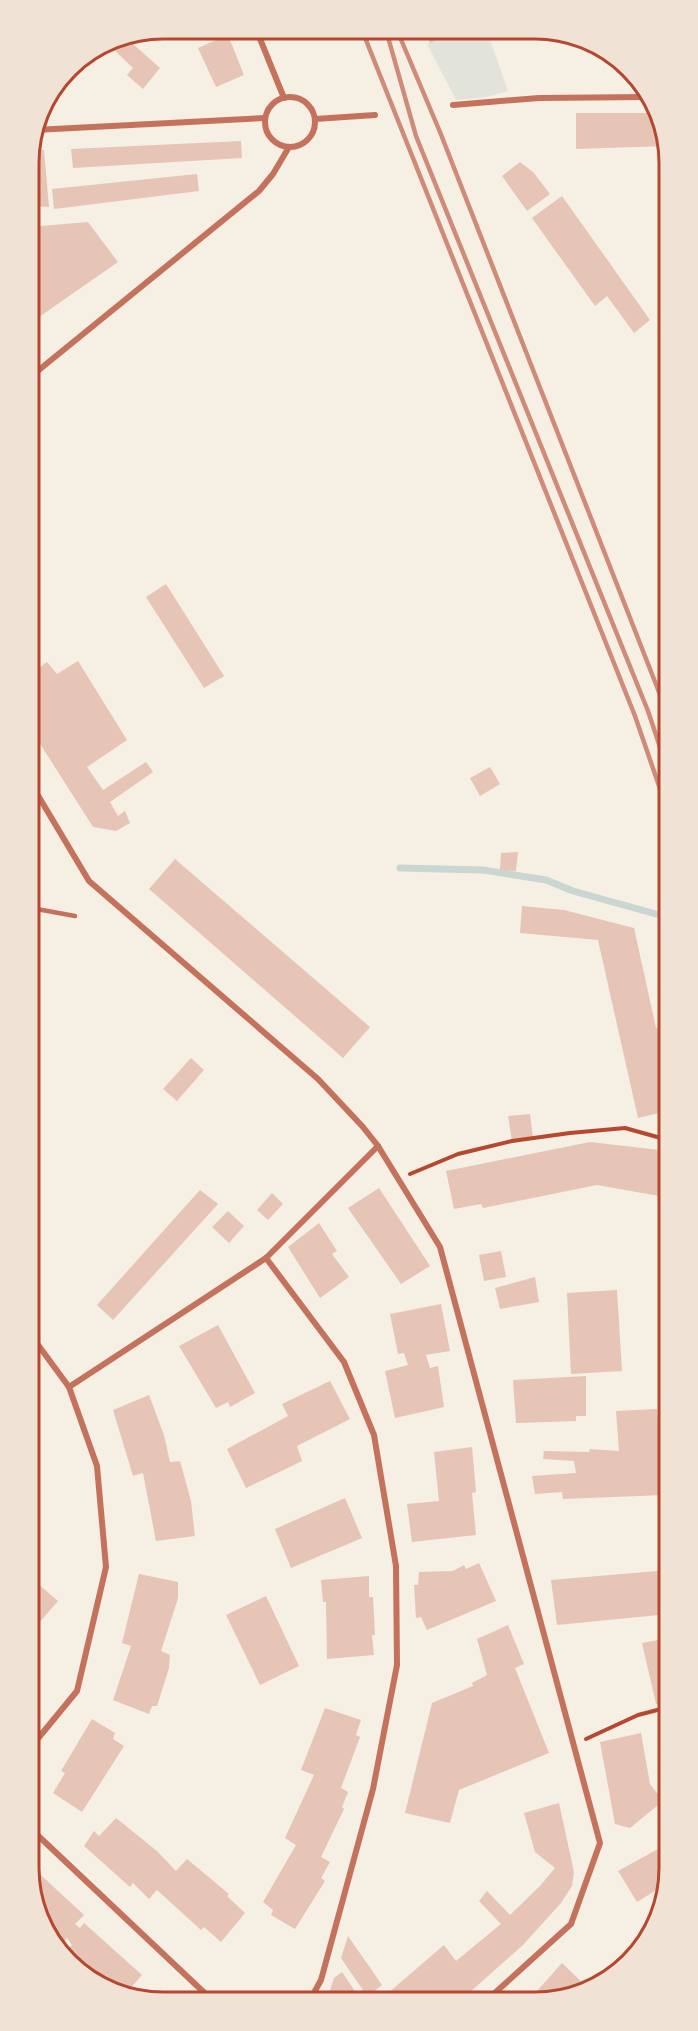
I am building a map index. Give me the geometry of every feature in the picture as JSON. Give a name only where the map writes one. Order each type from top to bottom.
[{"type":"street","points":[[260,39],[284,98]]},
{"type":"street","points":[[453,105],[540,98],[640,97]]},
{"type":"street","points":[[284,98],[299,99],[307,103],[315,119],[315,128],[305,142],[288,147],[274,142],[268,135],[266,118],[270,107],[284,98]]},
{"type":"street","points":[[315,119],[375,115]]},
{"type":"street","points":[[43,130],[266,118]]},
{"type":"street","points":[[39,370],[259,191],[273,174],[288,147]]},
{"type":"street","points":[[39,797],[89,881],[318,1079],[378,1146],[440,1247],[600,1843],[571,1924],[496,1992]]},
{"type":"street","points":[[69,1387],[266,1258],[378,1146]]},
{"type":"street","points":[[266,1258],[344,1362],[374,1435],[396,1566],[397,1665],[373,1790],[321,1980],[314,1992]]},
{"type":"street","points":[[39,1347],[69,1387],[97,1466],[106,1567],[77,1690],[39,1737]]},
{"type":"street","points":[[39,1837],[204,1992]]},
{"type":"lane","points":[[39,909],[75,916]]},
{"type":"path","points":[[398,1178],[458,1154],[524,1139],[625,1128],[659,1137]]},
{"type":"path","points":[[574,1745],[638,1715],[659,1710]]},
{"type":"shaded area","points":[[439,39],[490,39],[508,91],[486,97],[456,100],[427,44]]},
{"type":"building","points":[[219,39],[230,39],[244,75],[216,87],[198,48]]},
{"type":"building","points":[[132,43],[160,68],[143,89],[127,75],[133,68],[114,50]]},
{"type":"building","points":[[576,113],[648,113],[658,146],[576,149]]},
{"type":"building","points":[[241,141],[242,158],[73,168],[71,149]]},
{"type":"building","points":[[40,150],[44,150],[49,207],[39,206]]},
{"type":"building","points":[[520,162],[533,172],[550,194],[527,211],[502,176]]},
{"type":"building","points":[[197,174],[199,191],[54,209],[52,189]]},
{"type":"building","points":[[562,196],[650,320],[634,333],[607,296],[595,306],[532,218]]},
{"type":"building","points":[[88,222],[118,262],[39,317],[39,226]]},
{"type":"building","points":[[166,584],[224,676],[204,688],[146,597]]},
{"type":"building","points":[[78,661],[127,740],[87,767],[103,790],[146,762],[153,772],[110,802],[118,816],[125,811],[130,823],[116,831],[93,827],[39,742],[39,668],[47,662],[57,674]]},
{"type":"building","points":[[490,767],[500,784],[480,796],[470,778]]},
{"type":"building","points":[[518,852],[516,871],[500,870],[501,853]]},
{"type":"building","points":[[175,859],[370,1027],[343,1058],[149,889]]},
{"type":"building","points":[[522,906],[564,910],[634,928],[656,1028],[659,1027],[659,1113],[638,1118],[598,940],[520,933]]},
{"type":"building","points":[[191,1058],[204,1070],[177,1101],[163,1089]]},
{"type":"building","points":[[530,1114],[533,1138],[512,1141],[508,1116]]},
{"type":"building","points":[[590,1142],[659,1150],[659,1196],[597,1185],[483,1208],[481,1204],[454,1209],[446,1171]]},
{"type":"building","points":[[379,1188],[430,1266],[401,1284],[348,1208]]},
{"type":"building","points":[[200,1190],[218,1204],[113,1320],[97,1305]]},
{"type":"building","points":[[272,1193],[283,1204],[268,1220],[257,1210]]},
{"type":"building","points":[[228,1211],[244,1226],[229,1243],[212,1227]]},
{"type":"building","points":[[319,1223],[337,1251],[332,1254],[349,1277],[320,1298],[288,1247]]},
{"type":"building","points":[[501,1251],[506,1277],[484,1281],[479,1255]]},
{"type":"building","points":[[535,1277],[539,1302],[500,1309],[495,1288]]},
{"type":"building","points":[[617,1290],[622,1371],[571,1374],[567,1293]]},
{"type":"building","points":[[441,1304],[450,1351],[426,1355],[430,1368],[438,1366],[444,1407],[395,1418],[385,1371],[408,1365],[404,1353],[398,1354],[390,1314]]},
{"type":"building","points":[[218,1325],[255,1393],[230,1407],[228,1402],[216,1408],[179,1346]]},
{"type":"building","points":[[586,1376],[586,1416],[576,1416],[576,1421],[516,1423],[513,1380]]},
{"type":"building","points":[[330,1381],[350,1419],[297,1446],[302,1461],[246,1488],[227,1449],[288,1416],[282,1404]]},
{"type":"building","points":[[149,1395],[164,1435],[170,1462],[180,1461],[191,1501],[195,1536],[156,1541],[143,1473],[133,1476],[113,1410]]},
{"type":"building","points":[[657,1409],[659,1495],[563,1499],[562,1492],[535,1494],[532,1476],[576,1473],[574,1461],[543,1459],[544,1451],[590,1452],[589,1449],[619,1451],[616,1411]]},
{"type":"building","points":[[472,1447],[476,1492],[472,1493],[476,1535],[412,1542],[407,1504],[439,1501],[434,1452]]},
{"type":"building","points":[[345,1498],[362,1538],[291,1568],[275,1529]]},
{"type":"building","points":[[479,1563],[496,1601],[427,1630],[421,1617],[416,1618],[414,1585],[418,1585],[419,1572],[453,1571],[464,1565],[466,1569]]},
{"type":"building","points":[[659,1571],[659,1615],[557,1625],[551,1580]]},
{"type":"building","points":[[139,1574],[178,1582],[178,1598],[161,1651],[170,1655],[169,1668],[157,1706],[152,1706],[149,1714],[113,1700],[131,1646],[122,1643]]},
{"type":"building","points":[[369,1576],[369,1597],[373,1597],[374,1655],[327,1659],[326,1602],[323,1602],[321,1580]]},
{"type":"building","points":[[39,1585],[58,1601],[39,1623]]},
{"type":"building","points":[[266,1596],[299,1666],[260,1685],[226,1615]]},
{"type":"building","points":[[508,1625],[524,1664],[515,1668],[549,1753],[459,1790],[450,1823],[405,1813],[432,1703],[473,1686],[472,1683],[487,1675],[477,1639]]},
{"type":"building","points":[[659,1640],[659,1704],[656,1704],[642,1643]]},
{"type":"building","points":[[325,1708],[361,1720],[356,1735],[360,1737],[341,1788],[348,1792],[342,1807],[344,1809],[321,1857],[330,1862],[321,1878],[325,1881],[295,1929],[271,1915],[273,1910],[263,1902],[296,1845],[285,1838],[314,1775],[301,1770]]},
{"type":"building","points":[[92,1719],[115,1733],[113,1739],[124,1746],[82,1812],[53,1793],[65,1773],[61,1771]]},
{"type":"building","points":[[641,1733],[650,1784],[659,1796],[659,1804],[630,1828],[615,1824],[600,1742]]},
{"type":"building","points":[[559,1803],[574,1872],[572,1886],[561,1903],[523,1945],[470,1992],[389,1992],[444,1945],[456,1961],[501,1924],[479,1901],[487,1891],[510,1915],[555,1868],[535,1852],[524,1813]]},
{"type":"building","points":[[116,1818],[157,1851],[176,1871],[187,1859],[229,1894],[227,1896],[245,1913],[221,1942],[204,1927],[201,1930],[157,1890],[149,1899],[133,1883],[130,1887],[84,1846],[94,1831],[99,1836]]},
{"type":"building","points":[[659,1848],[657,1889],[637,1902],[618,1871]]},
{"type":"building","points":[[39,1873],[84,1915],[75,1924],[80,1928],[84,1923],[142,1975],[131,1987],[108,1979],[75,1956],[69,1948],[72,1945],[67,1938],[64,1941],[48,1915],[41,1892]]},
{"type":"building","points":[[348,1936],[382,1985],[373,1992],[360,1992],[363,1990],[341,1958]]},
{"type":"building","points":[[562,1963],[582,1982],[559,1990],[536,1992]]},
{"type":"building","points":[[342,1972],[356,1992],[330,1992],[334,1978]]},
{"type":"waterway","points":[[400,868],[483,870],[546,880],[573,891],[656,914]]},
{"type":"railway","points":[[366,39],[635,716],[659,786]]},
{"type":"railway","points":[[389,39],[416,136],[648,711],[659,744]]},
{"type":"railway","points":[[401,39],[440,132],[659,692]]}]
